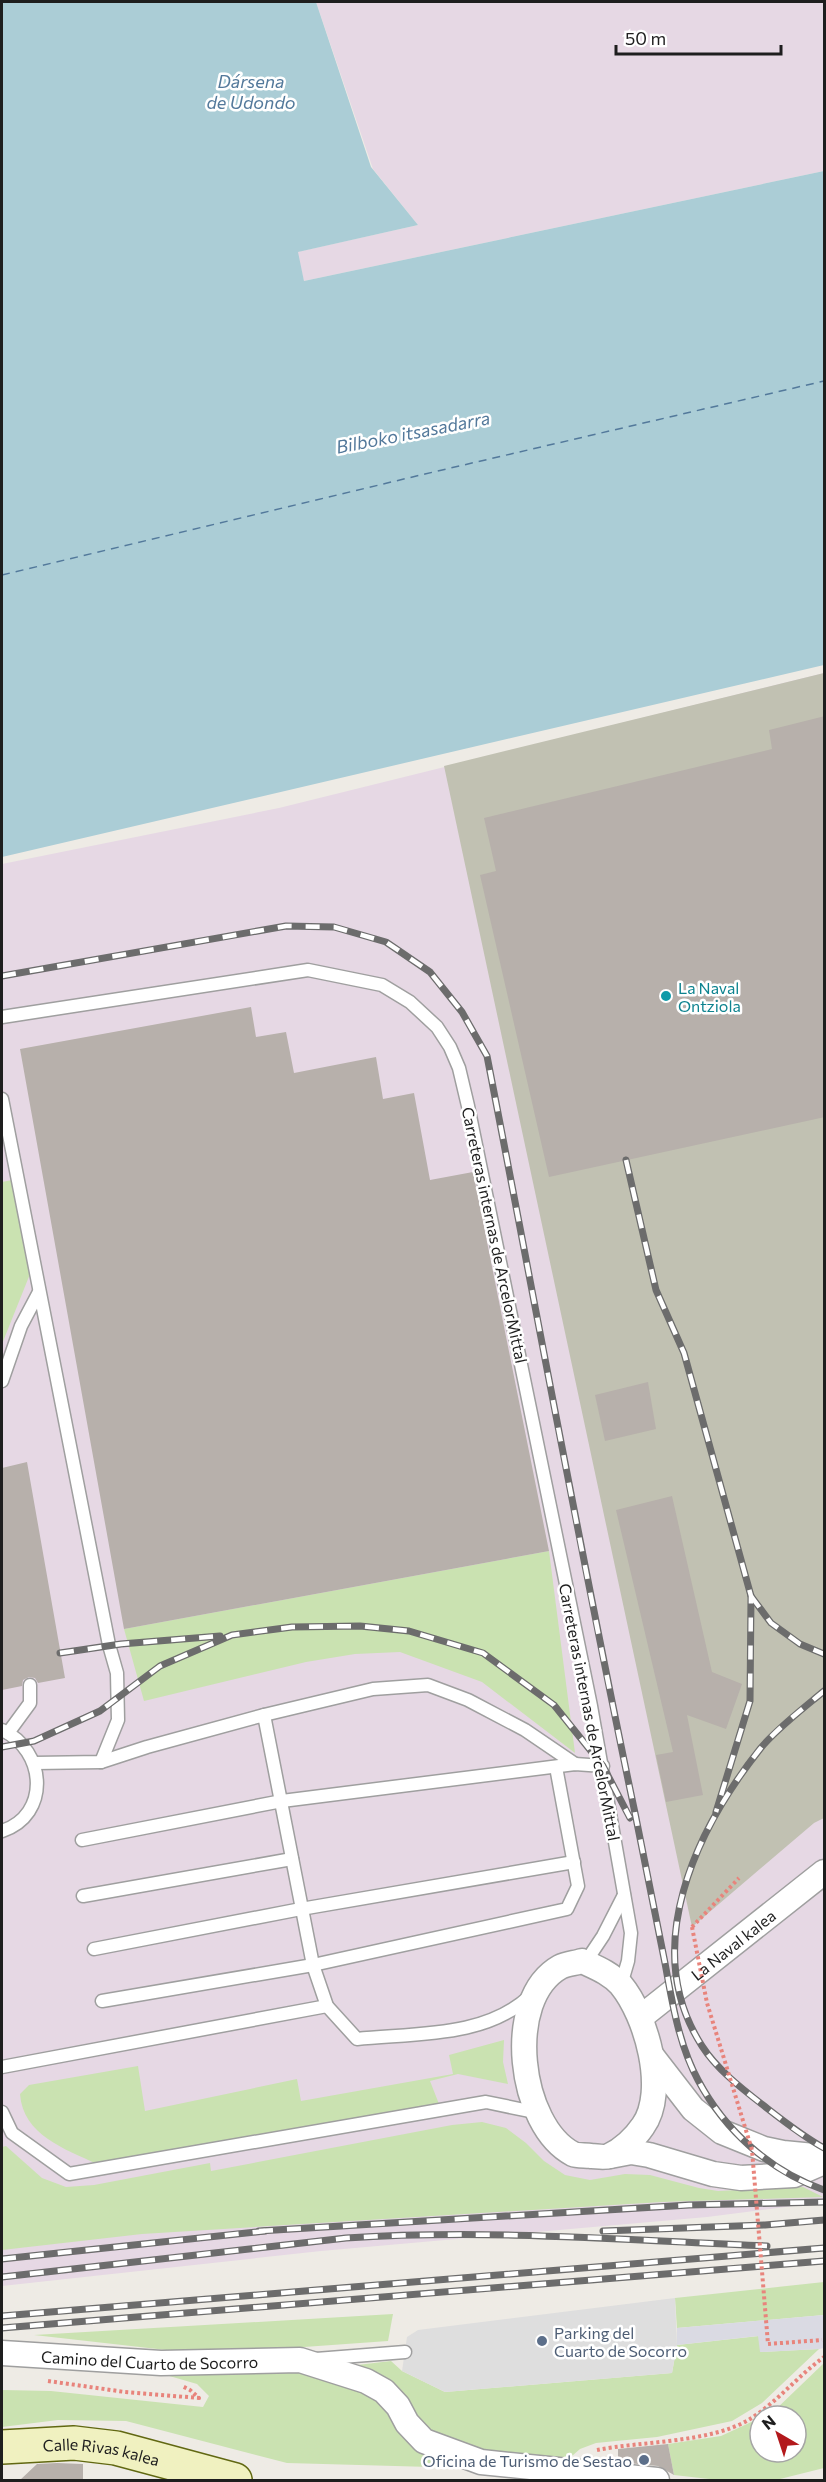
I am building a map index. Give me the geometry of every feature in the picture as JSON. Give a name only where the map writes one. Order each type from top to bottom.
[{"type":"street","name":"La Naval kalea","points":[[641,2017],[825,1872]]},
{"type":"street","points":[[608,2157],[635,2138],[646,2123],[654,2091],[651,2055],[641,2017],[621,1985],[605,1970],[585,1963],[560,1967],[537,1989],[526,2018],[524,2056],[532,2100],[549,2133],[574,2154],[608,2157],[631,2152],[713,2174],[741,2178],[794,2175],[825,2162]]},
{"type":"street","points":[[651,2055],[693,2109],[722,2132],[764,2149],[825,2157]]},
{"type":"street","name":"Camino del Cuarto de Socorro","points":[[2,2353],[161,2363],[300,2360],[366,2381],[384,2391],[398,2406],[407,2423],[424,2441],[482,2462],[657,2481]]},
{"type":"street","name":"Calle Rivas kalea","points":[[2,2447],[74,2443],[116,2448],[235,2481]]},
{"type":"lane","name":"Carreteras internas de ArcelorMittal","points":[[2,1017],[308,970],[382,985],[410,1002],[437,1027],[450,1047],[459,1068],[468,1106],[603,1766],[631,1933],[628,1961],[621,1985]]},
{"type":"lane","points":[[2,1099],[109,1645],[117,1672],[118,1720],[101,1762]]},
{"type":"lane","points":[[2,1381],[21,1326],[39,1292]]},
{"type":"lane","points":[[2,1831],[12,1828],[29,1811],[38,1787],[35,1763],[16,1737],[5,1732],[30,1703],[30,1685]]},
{"type":"lane","points":[[35,1763],[101,1762],[264,1715],[373,1689],[428,1685],[468,1700],[525,1730],[575,1764]]},
{"type":"lane","points":[[264,1715],[313,1965],[327,2006],[357,2038],[468,2029],[515,2010],[537,1989]]},
{"type":"lane","points":[[82,1840],[282,1801],[575,1764],[603,1766]]},
{"type":"lane","points":[[102,2001],[313,1965],[567,1909],[578,1886],[556,1767]]},
{"type":"lane","points":[[84,1896],[292,1859]]},
{"type":"lane","points":[[93,1949],[302,1909],[574,1862]]},
{"type":"lane","points":[[585,1963],[603,1936],[624,1895]]},
{"type":"lane","points":[[2,2067],[327,2006]]},
{"type":"lane","points":[[2,2112],[12,2133],[69,2174],[486,2102],[539,2113]]},
{"type":"lane","points":[[300,2360],[405,2352]]},
{"type":"path","points":[[739,1878],[692,1927],[707,2003],[752,2150],[768,2344],[822,2340]]},
{"type":"path","points":[[567,2470],[580,2456],[594,2450],[632,2443],[681,2440],[732,2428],[761,2411],[825,2357]]},
{"type":"shaded area","points":[[316,2],[824,2],[824,171],[304,281],[297,252],[418,225],[373,169]]},
{"type":"shaded area","points":[[824,673],[824,2202],[707,2217],[321,2251],[2,2286],[2,864],[279,808]]},
{"type":"shaded area","points":[[824,673],[824,1818],[814,1823],[692,1927],[444,766]]},
{"type":"shaded area","name":"Parking del Cuarto de Socorro","points":[[675,2298],[677,2345],[672,2373],[445,2392],[402,2371],[407,2337],[418,2330]]},
{"type":"shaded area","points":[[824,2315],[824,2348],[760,2352],[758,2336],[677,2345],[677,2328]]},
{"type":"green space","points":[[12,1180],[34,1264],[2,1344],[2,1182]]},
{"type":"green space","points":[[549,1551],[575,1753],[482,1682],[400,1652],[355,1654],[306,1662],[144,1701],[124,1629]]},
{"type":"green space","points":[[504,2040],[503,2062],[508,2084],[458,2074],[430,2081],[439,2104],[97,2164],[59,2146],[37,2130],[23,2108],[20,2094],[29,2085],[138,2066],[145,2111],[297,2079],[301,2101],[453,2074],[449,2055]]},
{"type":"green space","points":[[482,2122],[506,2128],[544,2161],[565,2175],[590,2180],[625,2174],[650,2175],[718,2191],[803,2187],[823,2197],[662,2202],[142,2234],[2,2250],[2,2147],[6,2146],[42,2178],[66,2187],[94,2185],[210,2163],[211,2171],[452,2125]]},
{"type":"green space","points":[[824,2282],[824,2315],[677,2328],[675,2298]]},
{"type":"green space","points":[[393,2314],[388,2341],[290,2348],[175,2351],[34,2335]]},
{"type":"green space","points":[[759,2336],[761,2352],[819,2349],[762,2403],[748,2404],[748,2411],[732,2421],[657,2437],[596,2443],[580,2449],[564,2463],[485,2456],[438,2438],[349,2366],[391,2361],[402,2371],[445,2392],[672,2373],[677,2345]]},
{"type":"green space","points":[[824,2363],[824,2468],[776,2480],[718,2480],[674,2475],[668,2444],[721,2436],[748,2424],[748,2464],[808,2464],[808,2404],[781,2404]]},
{"type":"green space","points":[[135,2366],[298,2370],[360,2385],[467,2468],[287,2463],[126,2421],[58,2420],[2,2427],[2,2390],[51,2391],[203,2407],[209,2396],[197,2384]]},
{"type":"water","points":[[2,2],[316,2],[371,167],[418,225],[298,252],[304,281],[824,171],[824,665],[2,857]]},
{"type":"building","name":"La Naval Ontziola","points":[[825,716],[825,1117],[549,1177],[480,875],[496,871],[484,818],[772,749],[769,730]]},
{"type":"building","points":[[251,1007],[256,1037],[286,1032],[294,1073],[376,1057],[383,1099],[414,1093],[430,1180],[473,1172],[549,1551],[124,1629],[20,1049]]},
{"type":"building","points":[[648,1382],[656,1429],[605,1441],[595,1395]]},
{"type":"building","points":[[27,1462],[65,1678],[38,1683],[35,1678],[29,1677],[23,1680],[22,1686],[2,1690],[2,1468]]},
{"type":"building","points":[[672,1496],[712,1672],[742,1684],[726,1729],[687,1715],[703,1795],[666,1802],[656,1755],[673,1752],[616,1510]]},
{"type":"building","name":"Oficina de Turismo de Sestao","points":[[668,2444],[674,2475],[658,2466],[618,2462],[618,2449]]},
{"type":"building","points":[[37,2464],[83,2464],[83,2481],[19,2481]]},
{"type":"ferry route","points":[[2,575],[824,381]]},
{"type":"railway","points":[[2,976],[286,926],[334,927],[386,942],[430,972],[462,1012],[487,1056],[596,1624],[681,2038],[698,2080],[721,2116],[735,2132],[785,2172],[824,2190]]},
{"type":"railway","points":[[626,1160],[656,1290],[684,1353],[751,1596],[750,1701],[716,1812]]},
{"type":"railway","points":[[751,1596],[771,1623],[800,1644],[824,1654]]},
{"type":"railway","points":[[2,1747],[34,1741],[100,1711],[160,1666],[232,1635],[292,1627],[360,1626],[409,1631],[483,1653],[554,1705],[603,1766],[630,1818]]},
{"type":"railway","points":[[60,1653],[121,1644],[220,1636]]},
{"type":"railway","points":[[824,1691],[766,1742],[715,1816],[697,1853],[683,1891],[676,1930],[675,1970],[684,2008],[708,2055],[750,2095],[795,2130],[824,2148]]},
{"type":"railway","points":[[259,2231],[689,2205],[824,2202]]},
{"type":"railway","points":[[603,2231],[765,2225],[824,2220]]},
{"type":"railway","points":[[2,2259],[265,2231]]},
{"type":"railway","points":[[2,2277],[346,2238],[452,2235],[557,2236],[767,2246]]},
{"type":"railway","points":[[2,2316],[824,2248]]},
{"type":"railway","points":[[2,2328],[824,2261]]},
{"type":"place","name":"La Naval Ontziola","points":[[666,996]]},
{"type":"place","name":"Parking del Cuarto de Socorro","points":[[542,2341]]},
{"type":"place","name":"Oficina de Turismo de Sestao","points":[[644,2460]]},
{"type":"water label","name":"Dársena de Udondo","points":[[251,91]]},
{"type":"water label","name":"Bilboko itsasadarra","points":[[413,432]]}]
